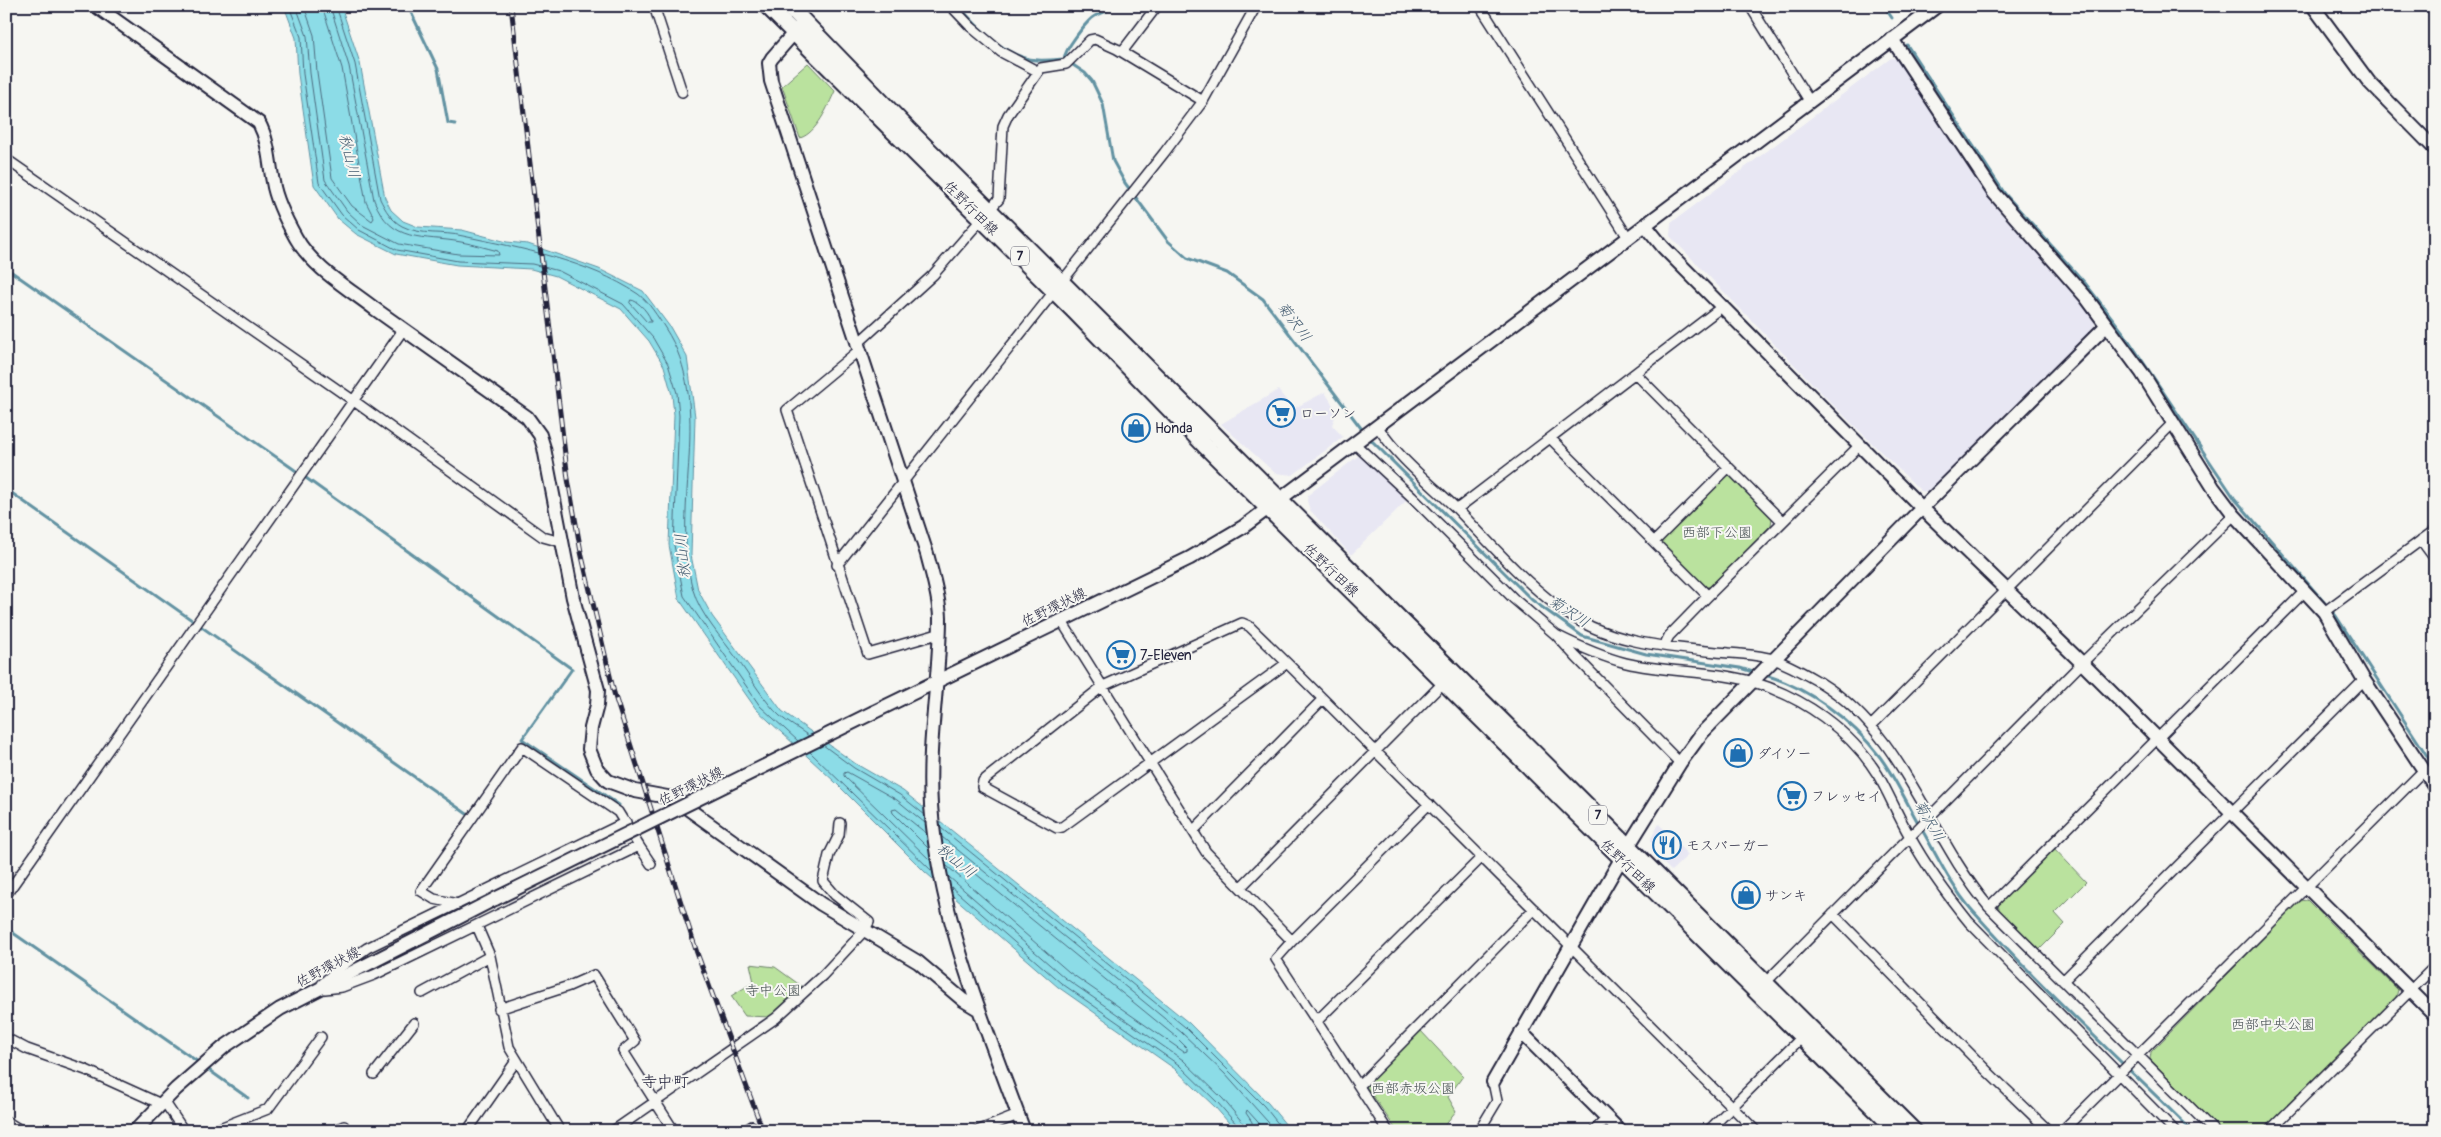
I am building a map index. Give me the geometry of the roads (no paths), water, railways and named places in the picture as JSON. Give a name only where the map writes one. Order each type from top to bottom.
[{"type":"main road","name":"佐野行田線","points":[[767,6],[793,34],[1282,499],[1621,859],[1914,1131]]},
{"type":"main road","name":"佐野行田線","points":[[789,6],[986,216]]},
{"type":"main road","name":"佐野行田線","points":[[1058,287],[1269,509],[1629,846],[1760,987]]},
{"type":"main road","name":"佐野行田線","points":[[1806,1032],[1897,1131]]},
{"type":"street","points":[[96,6],[259,123],[266,143],[273,184],[284,215],[297,240],[311,258],[334,278],[404,330],[527,417],[534,426],[544,448],[561,542],[598,690],[589,749],[597,769],[608,782],[635,791],[673,798],[802,891],[864,931],[918,962],[963,1000],[978,1009]]},
{"type":"street","points":[[654,6],[682,92]]},
{"type":"street","points":[[951,6],[971,27],[1001,52],[1037,70]]},
{"type":"street","points":[[1117,49],[1121,51],[1125,48],[1157,6]]},
{"type":"street","points":[[837,565],[1203,101],[1256,6]]},
{"type":"street","points":[[1480,6],[1629,239]]},
{"type":"street","points":[[1750,6],[1810,102]]},
{"type":"street","name":"佐野環状線","points":[[135,1131],[162,1103],[224,1047],[280,1009],[495,899],[1190,558],[1269,509],[1937,6]]},
{"type":"street","points":[[2313,6],[2369,82],[2435,149]]},
{"type":"street","points":[[804,22],[777,50],[769,64],[771,81],[934,580],[940,616],[931,776],[932,805],[938,855],[950,916],[978,1009],[1024,1131]]},
{"type":"street","points":[[938,634],[868,654],[787,410],[857,348],[933,275],[999,199],[1003,126],[1037,70],[1069,61],[1090,40],[1095,39],[1117,49],[1203,101]]},
{"type":"street","points":[[1892,39],[1994,193],[2085,296],[2142,373],[2213,487],[2234,515],[2324,612],[2364,680],[2435,787]]},
{"type":"street","points":[[6,159],[354,401],[543,537],[561,542]]},
{"type":"street","points":[[1646,226],[1663,247],[1922,508],[2082,663],[2435,1015]]},
{"type":"street","points":[[1457,510],[1723,306]]},
{"type":"street","points":[[1479,1131],[1497,1101],[1493,1082],[1621,859],[1680,762],[1702,733],[1922,508],[2106,326]]},
{"type":"street","points":[[6,895],[404,330]]},
{"type":"street","points":[[1636,374],[1782,521]]},
{"type":"street","points":[[1871,726],[2173,423]]},
{"type":"street","points":[[1375,429],[1529,582],[1567,613],[1588,625],[1618,636],[1664,646],[1772,662],[1821,683],[1871,726],[1898,760],[1927,819],[1989,907],[2136,1058],[2214,1131]]},
{"type":"street","points":[[1551,439],[1708,596]]},
{"type":"street","points":[[1358,442],[1514,599],[1556,635],[1680,762]]},
{"type":"street","points":[[1664,646],[1669,636],[1708,596],[1860,445]]},
{"type":"street","points":[[1654,542],[1728,468]]},
{"type":"street","points":[[1760,987],[2082,663],[2234,515]]},
{"type":"street","points":[[2324,612],[2435,530]]},
{"type":"street","points":[[2421,540],[2435,558]]},
{"type":"street","points":[[1989,907],[2305,591]]},
{"type":"street","points":[[1061,620],[1206,852],[1292,941]]},
{"type":"street","points":[[1287,662],[1152,763],[1062,827],[1057,828],[982,787],[983,781],[1103,686],[1242,623],[1250,626],[1287,662],[1732,1106],[1756,1131]]},
{"type":"street","points":[[1556,635],[1582,647],[1628,663],[1753,680],[1804,703],[1854,743],[1877,774],[1945,893],[1969,922],[2121,1073],[2174,1131]]},
{"type":"street","points":[[1241,887],[1449,677]]},
{"type":"street","points":[[2063,981],[2364,680]]},
{"type":"street","points":[[1194,830],[1323,699]]},
{"type":"street","points":[[458,904],[434,899],[421,891],[522,747],[618,812],[651,864]]},
{"type":"street","points":[[2062,1131],[2424,770]]},
{"type":"street","points":[[597,796],[608,782]]},
{"type":"street","points":[[1388,1131],[1276,959],[1429,804]]},
{"type":"street","points":[[317,990],[356,954],[626,822]]},
{"type":"street","points":[[614,1131],[776,1018],[822,975],[864,931],[869,922],[835,895],[824,882],[829,855],[839,835],[840,822]]},
{"type":"street","points":[[317,990],[342,987],[374,975],[639,846]]},
{"type":"street","points":[[1317,1021],[1482,857]]},
{"type":"street","points":[[1359,1086],[1534,909]]},
{"type":"street","points":[[1833,914],[2049,1131]]},
{"type":"street","points":[[477,926],[490,956],[499,1009],[509,1047],[560,1131]]},
{"type":"street","points":[[422,993],[490,956]]},
{"type":"street","points":[[2269,1131],[2435,966]]},
{"type":"street","points":[[499,1009],[569,986],[594,975],[635,1042],[623,1051],[674,1131]]},
{"type":"street","points":[[374,1074],[414,1022]]},
{"type":"street","points":[[1522,1032],[1620,1131]]},
{"type":"street","points":[[1708,1131],[1806,1032]]},
{"type":"street","points":[[212,1131],[268,1109],[321,1037]]},
{"type":"street","points":[[6,1038],[27,1049],[86,1070],[162,1103],[184,1131]]},
{"type":"street","points":[[467,1131],[516,1061]]},
{"type":"street","points":[[977,1131],[1018,1115]]},
{"type":"street","points":[[1594,1131],[1607,1118]]},
{"type":"street","points":[[6,1121],[22,1131]]},
{"type":"street","points":[[332,1131],[344,1126],[346,1131]]},
{"type":"water","name":"秋山川","points":[[284,6],[341,6],[360,63],[385,198],[391,210],[403,221],[418,227],[462,230],[507,242],[528,244],[599,269],[643,291],[670,327],[687,357],[695,417],[691,555],[698,590],[712,616],[782,711],[856,764],[903,791],[1189,1023],[1268,1103],[1291,1131],[1236,1131],[1215,1107],[1175,1069],[1058,987],[925,872],[835,782],[756,709],[679,599],[669,545],[674,415],[672,395],[664,366],[649,341],[621,309],[556,276],[531,269],[457,265],[396,254],[356,234],[338,219],[314,185],[298,74],[296,38]]},
{"type":"waterway","points":[[408,6],[438,69],[448,123],[455,124]]},
{"type":"waterway","points":[[959,6],[988,36],[1013,53],[1032,60],[1064,59]]},
{"type":"waterway","name":"菊沢川","points":[[1112,6],[1089,21],[1071,43],[1064,59],[1085,73],[1092,81],[1103,104],[1113,161],[1125,183],[1168,241],[1187,258],[1227,273],[1263,299],[1364,432]]},
{"type":"waterway","points":[[1884,6],[1892,18]]},
{"type":"waterway","points":[[1907,45],[2005,194],[2085,283],[2125,335],[2235,499],[2336,616],[2435,768]]},
{"type":"waterway","points":[[6,268],[292,468],[572,669],[522,739],[619,805]]},
{"type":"waterway","name":"菊沢川","points":[[1368,437],[1532,600],[1582,636],[1646,654],[1740,668],[1756,673]]},
{"type":"waterway","points":[[6,489],[467,814]]},
{"type":"waterway","name":"菊沢川","points":[[1765,675],[1798,688],[1813,697],[1843,718],[1869,743],[1892,775],[1946,873],[1971,909],[2052,994],[2192,1131]]},
{"type":"waterway","points":[[6,928],[201,1064]]},
{"type":"waterway","points":[[206,1068],[248,1098]]},
{"type":"railway","points":[[511,6],[568,479],[581,552],[614,693],[697,953],[763,1131]]},
{"type":"place","name":"ローソン","points":[[1281,413]]},
{"type":"place","name":"Honda","points":[[1136,428]]},
{"type":"place","name":"7-Eleven","points":[[1121,655]]},
{"type":"place","name":"ダイソー","points":[[1738,753]]},
{"type":"place","name":"フレッセイ","points":[[1792,796]]},
{"type":"place","name":"モスバーガー","points":[[1667,845]]},
{"type":"place","name":"サンキ","points":[[1746,895]]},
{"type":"district","name":"寺中町","points":[[665,1082]]},
{"type":"park label","name":"西部下公園","points":[[1717,532]]},
{"type":"park label","name":"寺中公園","points":[[773,990]]},
{"type":"park label","name":"西部中央公園","points":[[2273,1024]]},
{"type":"park label","name":"西部赤坂公園","points":[[1413,1088]]}]
